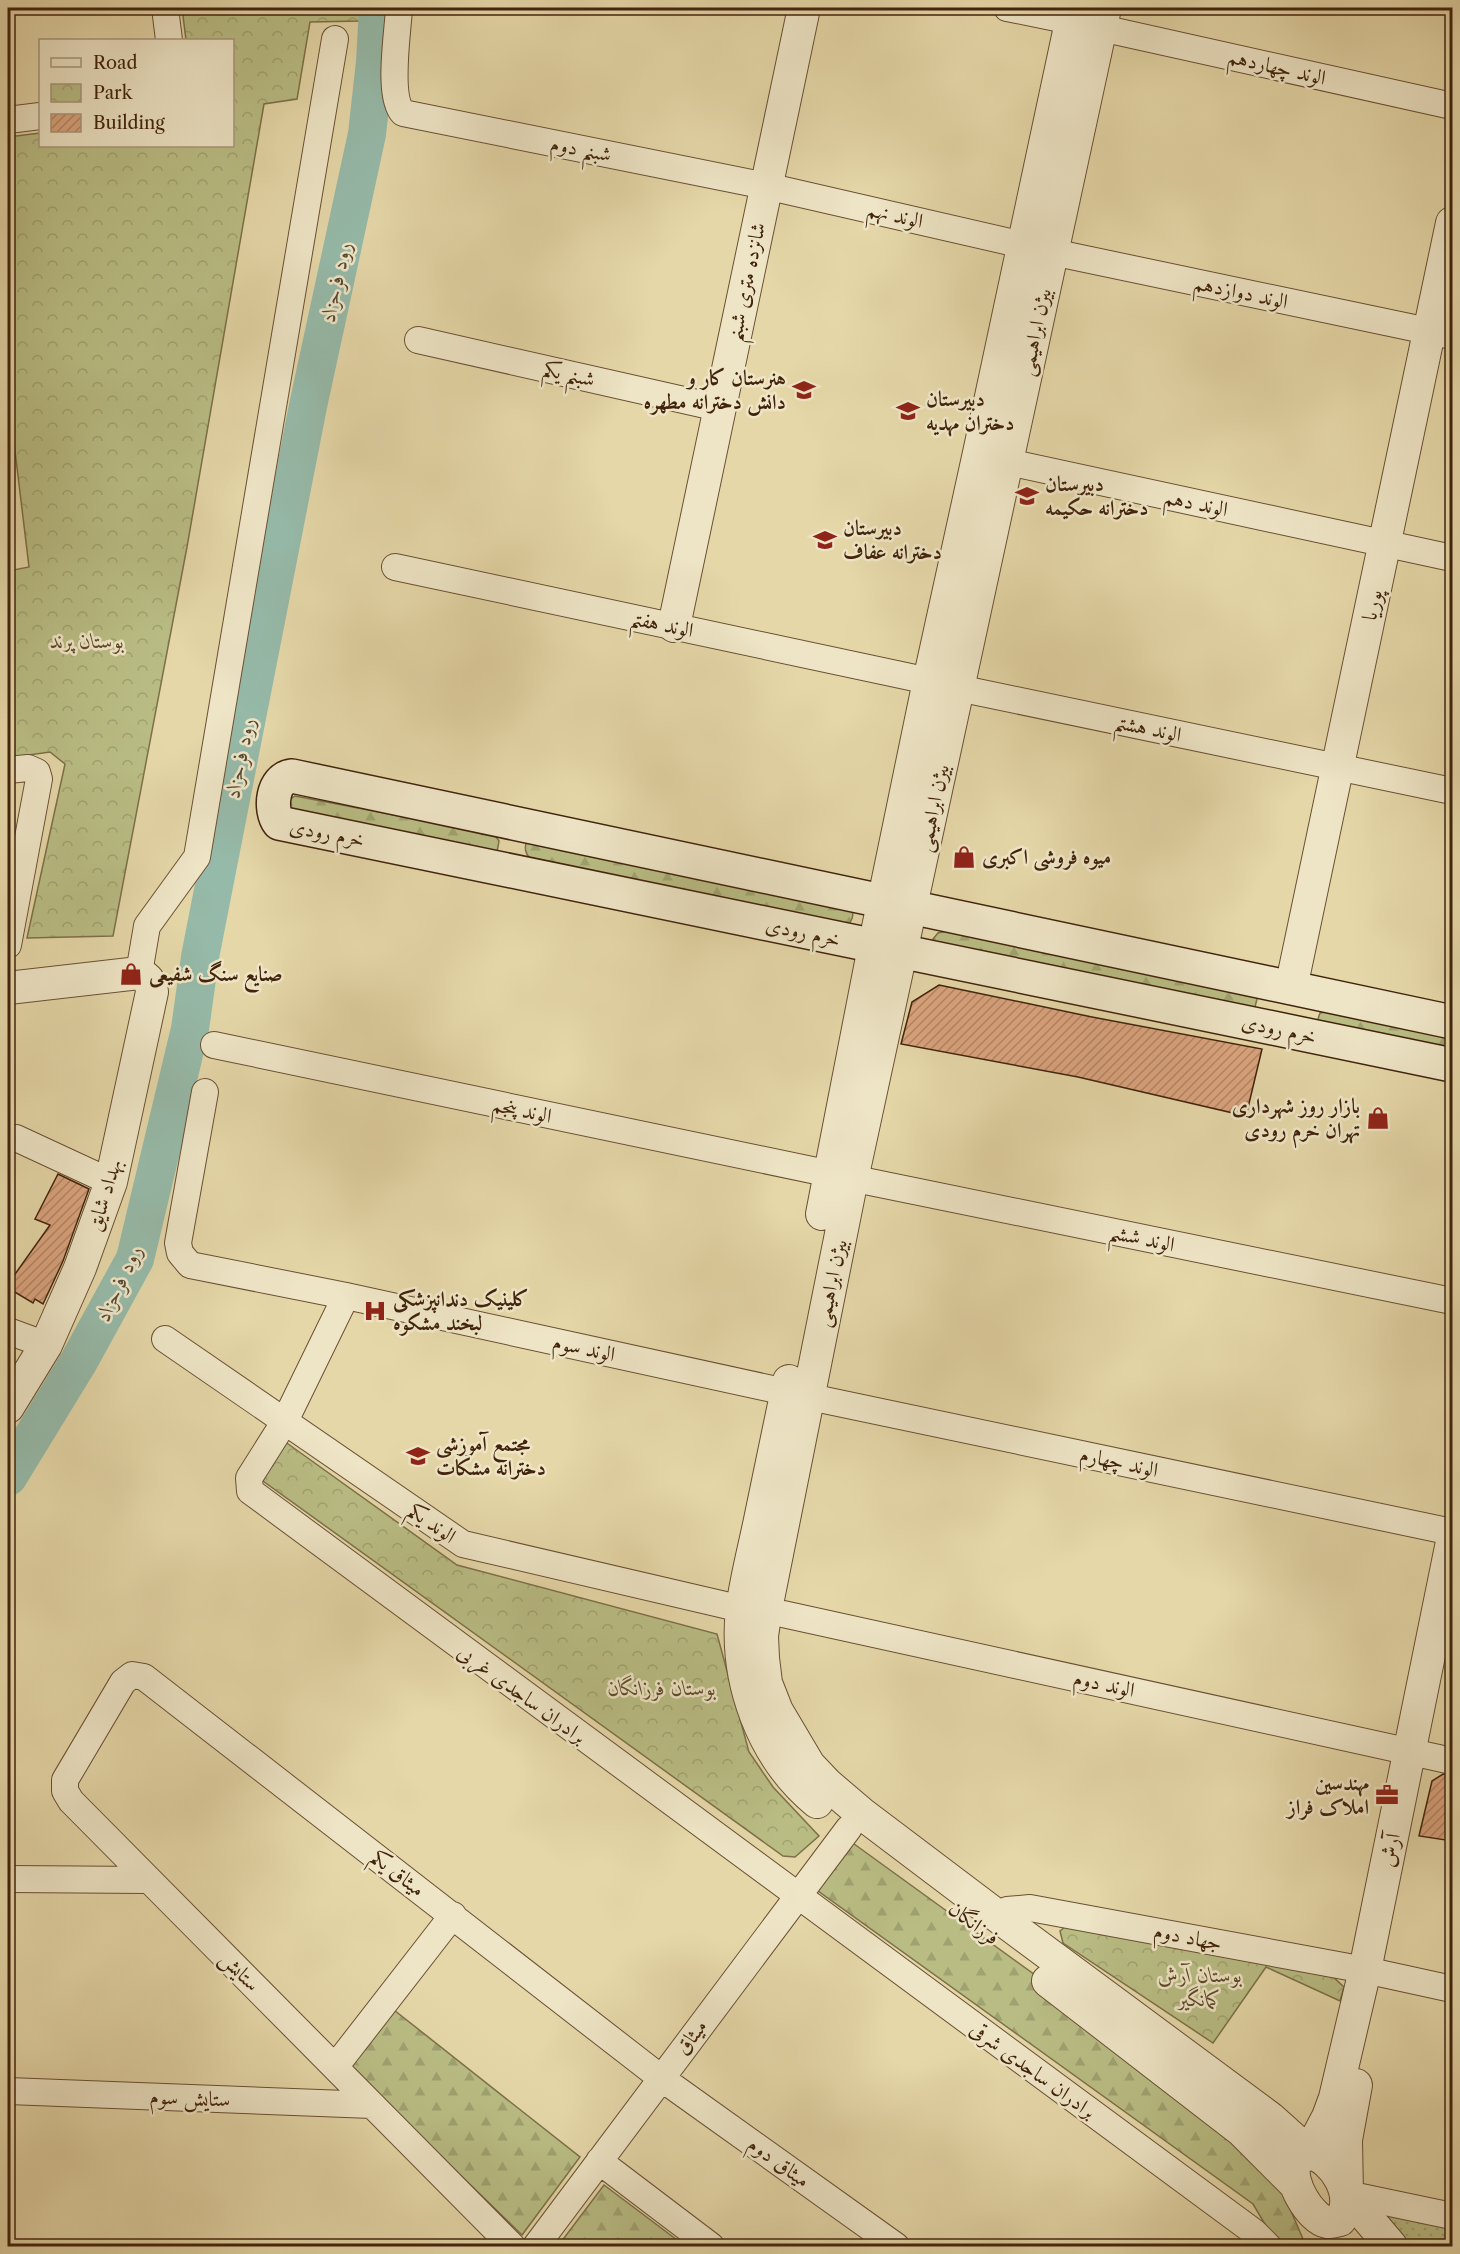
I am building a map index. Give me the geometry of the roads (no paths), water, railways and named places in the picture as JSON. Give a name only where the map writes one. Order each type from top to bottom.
[{"type":"main road","name":"خرم رودی","points":[[1452,1022],[292,776],[281,780],[274,799],[275,818],[279,824],[1452,1065]]},
{"type":"main road","points":[[505,869],[514,824]]},
{"type":"main road","points":[[1282,1029],[1291,988]]},
{"type":"street","points":[[165,8],[169,39]]},
{"type":"street","name":"شبنم دوم","points":[[399,8],[394,88],[398,108],[403,113],[766,186]]},
{"type":"street","name":"شانزده متری شبنم","points":[[674,626],[804,8]]},
{"type":"street","points":[[1007,8],[1103,18]]},
{"type":"street","name":"بیژن ابراهیمی","points":[[764,1611],[797,1395],[943,685],[994,458],[1037,248],[1072,14]]},
{"type":"street","name":"بیژن ابراهیمی","points":[[1037,248],[1103,18]]},
{"type":"street","name":"الوند چهاردهم","points":[[1103,18],[1452,106]]},
{"type":"street","points":[[8,988],[138,973],[147,926],[197,857],[335,39]]},
{"type":"street","points":[[8,120],[39,116]]},
{"type":"street","name":"الوند نهم","points":[[766,186],[1037,248]]},
{"type":"street","name":"پوریا","points":[[1291,988],[1385,544],[1441,334],[1452,223]]},
{"type":"street","name":"الوند دوازدهم","points":[[1037,248],[1441,334]]},
{"type":"street","name":"شبنم یکم","points":[[418,340],[719,408]]},
{"type":"street","name":"الوند دهم","points":[[994,458],[1452,558]]},
{"type":"street","name":"الوند هفتم","points":[[395,567],[943,685]]},
{"type":"street","name":"الوند هشتم","points":[[943,685],[1452,791]]},
{"type":"street","points":[[8,770],[28,768],[37,772],[39,779],[8,945]]},
{"type":"street","name":"بهداد شایق","points":[[8,1407],[45,1345],[80,1268],[111,1182],[152,992],[152,984],[138,973]]},
{"type":"street","name":"الوند پنجم","points":[[214,1045],[841,1176]]},
{"type":"street","name":"الوند سوم","points":[[206,1092],[178,1243],[180,1253],[190,1265],[346,1296],[797,1395]]},
{"type":"street","points":[[16,1138],[111,1182]]},
{"type":"street","name":"الوند ششم","points":[[841,1176],[1452,1301]]},
{"type":"street","points":[[285,1421],[346,1296]]},
{"type":"street","points":[[8,1331],[45,1345]]},
{"type":"street","name":"الوند یکم","points":[[165,1340],[463,1544],[764,1611]]},
{"type":"street","name":"الوند چهارم","points":[[797,1395],[1452,1532]]},
{"type":"street","name":"برادران ساجدی غربی","points":[[285,1421],[249,1479],[250,1491],[796,1896]]},
{"type":"street","name":"آرش","points":[[1429,1756],[1452,1542]]},
{"type":"street","name":"الوند دوم","points":[[764,1611],[1429,1756]]},
{"type":"street","name":"فرزانگان","points":[[764,1611],[762,1636],[766,1683],[777,1711],[809,1765],[855,1820],[991,1923],[1270,2118],[1309,2152]]},
{"type":"street","name":"آرش","points":[[1309,2152],[1328,2117],[1335,2098],[1372,1972],[1429,1756],[1452,1629]]},
{"type":"street","name":"ستایش","points":[[132,1675],[123,1682],[65,1779],[65,1791],[70,1801],[512,2247]]},
{"type":"street","name":"میثاق یکم","points":[[132,1675],[144,1677],[661,2078]]},
{"type":"street","name":"میثاق","points":[[536,2247],[855,1820]]},
{"type":"street","points":[[8,1879],[149,1880]]},
{"type":"street","name":"برادران ساجدی شرقی","points":[[796,1896],[1244,2225],[1268,2247]]},
{"type":"street","name":"جهاد دوم","points":[[991,1923],[1007,1910],[1030,1908],[1452,1989]]},
{"type":"street","points":[[335,2067],[453,1915]]},
{"type":"street","name":"فرزانگان","points":[[991,1923],[1240,2130],[1302,2197],[1326,2247]]},
{"type":"street","name":"آرش","points":[[1347,2194],[1346,2140],[1372,1972]]},
{"type":"street","name":"میثاق دوم","points":[[661,2078],[896,2247]]},
{"type":"street","name":"ستایش سوم","points":[[8,2091],[372,2105]]},
{"type":"street","points":[[1347,2194],[1347,2208],[1340,2220],[1326,2222],[1318,2219],[1302,2197],[1293,2172],[1296,2163],[1309,2152],[1325,2158],[1332,2166],[1347,2194],[1391,2247]]},
{"type":"street","points":[[599,2161],[711,2247]]},
{"type":"street","points":[[1347,2194],[1452,2216]]},
{"type":"waterway","name":"رود فرحزاد","points":[[8,1477],[79,1361],[135,1259],[190,1029],[200,957],[308,406],[367,134],[378,8]]},
{"type":"place","name":"هنرستان کار و دانش دخترانه مطهره","points":[[804,390]]},
{"type":"place","name":"دبیرستان دختران مهدیه","points":[[908,411]]},
{"type":"place","name":"دبیرستان دخترانه حکیمه","points":[[1027,496]]},
{"type":"place","name":"دبیرستان دخترانه عفاف","points":[[825,540]]},
{"type":"place","name":"میوه فروشی اکبری","points":[[964,857]]},
{"type":"place","name":"صنایع سنگ شفیعی","points":[[131,974]]},
{"type":"place","name":"بازار روز شهرداری تهران خرم رودی","points":[[1378,1118]]},
{"type":"place","name":"کلینیک دندانپزشکی لبخند مشکوه","points":[[375,1311]]},
{"type":"place","name":"مجتمع آموزشی دخترانه مشکات","points":[[418,1456]]},
{"type":"place","name":"مهندسین املاک فراز","points":[[1387,1795]]},
{"type":"park label","name":"بوستان پرند","points":[[87,641]]},
{"type":"park label","name":"بوستان فرزانگان","points":[[662,1688]]},
{"type":"park label","name":"بوستان آرش کمانگیر","points":[[1200,1987]]}]
